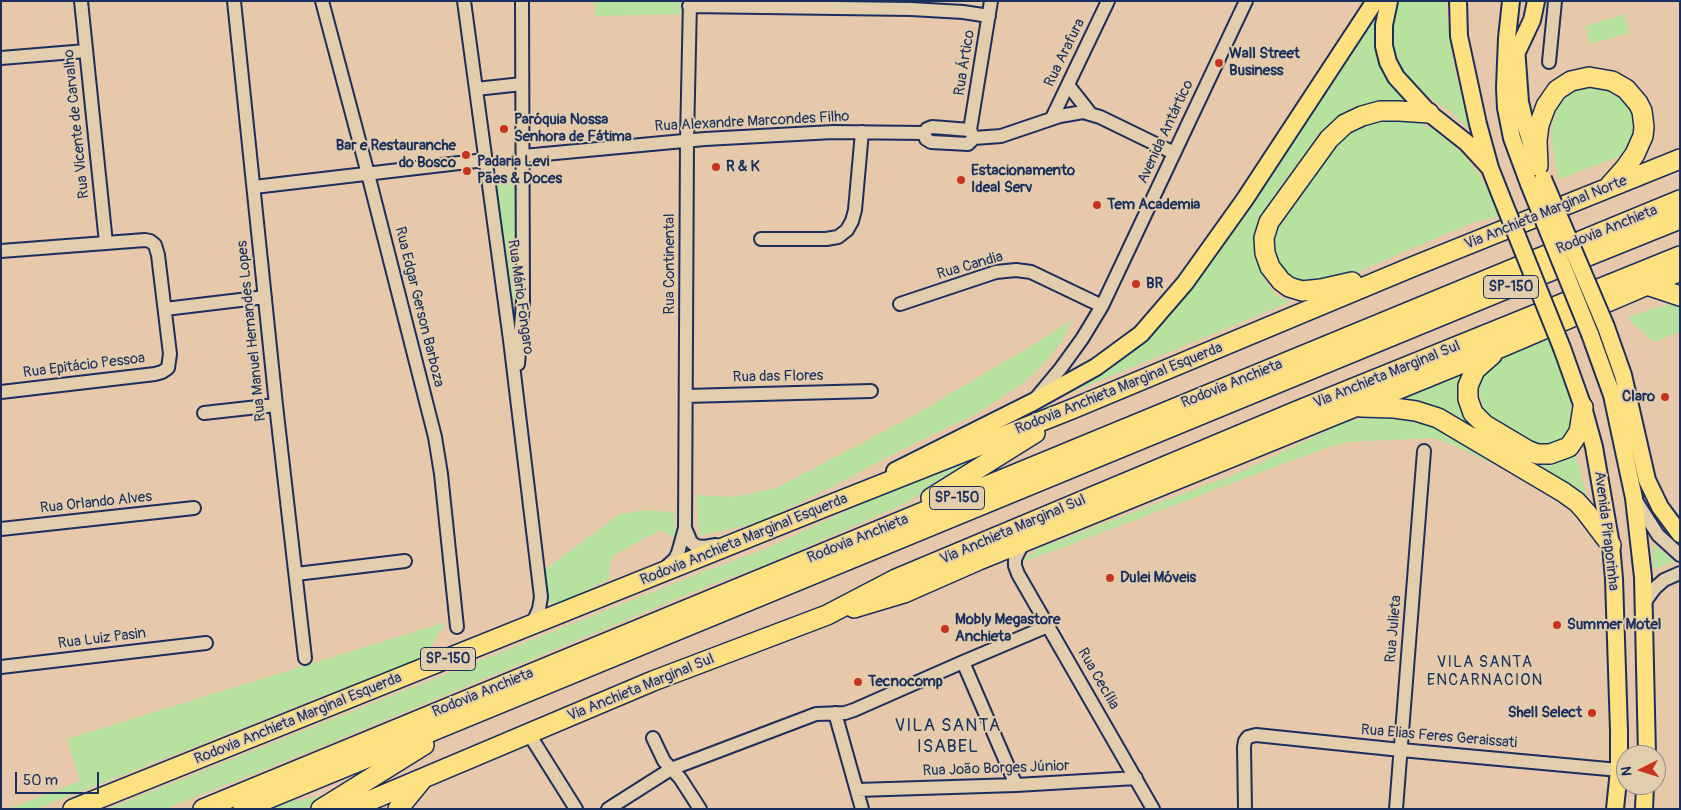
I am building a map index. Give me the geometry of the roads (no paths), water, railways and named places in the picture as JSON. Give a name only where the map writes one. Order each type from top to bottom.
[{"type":"highway","points":[[1537,176],[1539,125],[1546,106],[1557,90],[1571,81],[1580,78],[1598,78],[1612,81],[1626,90],[1638,103],[1642,111],[1644,127],[1643,136],[1635,154],[1605,190]]},
{"type":"highway","points":[[1412,267],[1321,290],[1302,291],[1289,287],[1274,273],[1267,261],[1264,238],[1273,214],[1337,131],[1354,120],[1371,113],[1390,110],[1429,113]]},
{"type":"highway","name":"Via Anchieta Marginal Norte","points":[[1412,267],[1680,159]]},
{"type":"highway","name":"Rodovia Anchieta","points":[[203,809],[1680,200]]},
{"type":"highway","name":"Rodovia Anchieta","points":[[243,809],[1680,219]]},
{"type":"highway","name":"Via Anchieta Marginal Sul","points":[[350,809],[654,681],[826,616],[896,579],[1288,415],[1680,256]]},
{"type":"highway","name":"Rodovia Anchieta Marginal Esquerda","points":[[74,809],[1072,409],[1412,267]]},
{"type":"highway","points":[[826,616],[904,593],[1027,540],[1680,272]]},
{"type":"highway","points":[[1646,285],[1680,296]]},
{"type":"highway","points":[[1502,346],[1475,370],[1468,386],[1468,399],[1473,412],[1485,425],[1530,452],[1550,454],[1563,450],[1573,442],[1579,432],[1584,407]]},
{"type":"highway","points":[[1352,407],[1394,408],[1416,411],[1438,418],[1563,492],[1582,507],[1611,545]]},
{"type":"highway","points":[[884,528],[1072,409]]},
{"type":"highway","points":[[321,809],[466,718]]},
{"type":"highway","points":[[398,809],[422,779]]},
{"type":"main road","points":[[822,508],[1033,402],[1096,367],[1124,349],[1141,334],[1185,284],[1245,200],[1375,1]]},
{"type":"main road","points":[[1389,1],[1383,39],[1385,54],[1396,77],[1429,113],[1467,143],[1490,168]]},
{"type":"main road","points":[[1458,1],[1459,36],[1478,124],[1490,168]]},
{"type":"main road","points":[[1511,1],[1506,48],[1505,88],[1506,108],[1512,138],[1537,176],[1606,327],[1624,375],[1642,466],[1655,500],[1664,515],[1680,534]]},
{"type":"main road","points":[[1516,1],[1516,54],[1522,109],[1537,176]]},
{"type":"main road","points":[[1516,54],[1532,20],[1536,1]]},
{"type":"main road","name":"Avenida Piraporinha","points":[[1490,168],[1584,407],[1594,447],[1611,545],[1614,579],[1618,745]]},
{"type":"main road","name":"Avenida Piraporinha","points":[[1537,176],[1612,395],[1634,498],[1643,578],[1647,745]]},
{"type":"main road","points":[[1633,423],[1634,498]]},
{"type":"main road","name":"Avenida Piraporinha","points":[[1615,809],[1616,795]]},
{"type":"main road","points":[[1644,809],[1645,795]]},
{"type":"street","name":"Rua Vicente de Carvalho","points":[[81,1],[106,243]]},
{"type":"street","name":"Rua Manuel Hernandes Lopes","points":[[234,1],[276,405],[305,658]]},
{"type":"street","name":"Rua Edgar Gerson Barboza","points":[[322,1],[435,437],[457,626]]},
{"type":"street","name":"Rua Mário Fongaro","points":[[464,1],[505,302],[541,597]]},
{"type":"street","points":[[516,388],[524,302],[522,1]]},
{"type":"street","name":"Rua Ártico","points":[[972,134],[991,1]]},
{"type":"street","name":"Rua Arafura","points":[[1052,118],[1108,1]]},
{"type":"street","name":"Avenida Antártico","points":[[1033,402],[1082,339],[1102,306],[1246,1]]},
{"type":"street","points":[[1549,62],[1555,1]]},
{"type":"street","points":[[690,4],[911,9],[963,12],[989,16]]},
{"type":"street","name":"Rua Continental","points":[[653,577],[675,560],[685,528],[686,140],[690,4]]},
{"type":"street","points":[[1,58],[86,50]]},
{"type":"street","points":[[476,89],[522,84]]},
{"type":"street","points":[[1068,85],[1090,113],[1174,154]]},
{"type":"street","name":"Rua Alexandre Marcondes Filho","points":[[524,156],[686,140],[833,132],[924,133],[932,127],[972,134],[1001,136],[1052,118],[1083,112],[1090,113]]},
{"type":"street","points":[[761,239],[832,238],[838,237],[847,230],[855,210],[862,132]]},
{"type":"street","points":[[254,187],[485,160]]},
{"type":"street","points":[[1,250],[145,240],[155,245],[158,255],[165,309],[265,297]]},
{"type":"street","name":"Rua Candia","points":[[900,304],[996,272],[1021,270],[1031,272],[1102,306]]},
{"type":"street","points":[[505,302],[514,306],[524,302]]},
{"type":"street","name":"Rua Epitácio Pessoa","points":[[1,392],[162,372],[168,368],[170,354],[165,309]]},
{"type":"street","name":"Rua das Flores","points":[[686,396],[871,391]]},
{"type":"street","points":[[204,413],[276,405]]},
{"type":"street","name":"Rua Julieta","points":[[1396,809],[1424,452]]},
{"type":"street","points":[[1634,498],[1658,535],[1680,556]]},
{"type":"street","name":"Rua Orlando Alves","points":[[1,529],[194,508]]},
{"type":"street","points":[[685,528],[691,542],[696,546],[704,547],[742,540]]},
{"type":"street","points":[[979,560],[1005,562],[1014,566],[1018,552],[1027,540]]},
{"type":"street","points":[[296,574],[405,561]]},
{"type":"street","name":"Rua Cecília","points":[[1014,566],[1153,809]]},
{"type":"street","points":[[1644,603],[1655,588],[1664,580],[1680,573]]},
{"type":"street","points":[[541,597],[547,605],[561,613]]},
{"type":"street","points":[[532,625],[539,609],[541,597]]},
{"type":"street","points":[[608,809],[671,769],[816,714],[854,710],[1048,626]]},
{"type":"street","name":"Rua Luiz Pasin","points":[[1,667],[206,643]]},
{"type":"street","points":[[962,662],[1016,785]]},
{"type":"street","points":[[835,713],[862,809]]},
{"type":"street","points":[[529,734],[576,809]]},
{"type":"street","name":"Rua Elias Feres Geraissati","points":[[1245,809],[1244,747],[1248,737],[1256,734],[1401,750],[1616,770]]},
{"type":"street","points":[[653,738],[664,761],[680,778],[700,809]]},
{"type":"street","name":"Rua João Borges Júnior","points":[[857,790],[1016,785],[1136,778]]},
{"type":"place","name":"Wall Street Business","points":[[1219,63]]},
{"type":"place","name":"Paróquia Nossa Senhora de Fátima","points":[[504,129]]},
{"type":"place","name":"Bar e Restauranche do Bosco","points":[[466,155]]},
{"type":"place","name":"R & K","points":[[716,167]]},
{"type":"place","name":"Padaria Levi Pães & Doces","points":[[467,171]]},
{"type":"place","name":"Estacionamento Ideal Serv","points":[[961,180]]},
{"type":"place","name":"Tem Academia","points":[[1097,205]]},
{"type":"place","name":"BR","points":[[1136,284]]},
{"type":"place","name":"Claro","points":[[1665,397]]},
{"type":"place","name":"Dulei Móveis","points":[[1110,578]]},
{"type":"place","name":"Summer Motel","points":[[1557,625]]},
{"type":"place","name":"Mobly Megastore Anchieta","points":[[945,629]]},
{"type":"place","name":"Tecnocomp","points":[[858,682]]},
{"type":"place","name":"Shell Select","points":[[1592,713]]},
{"type":"district","name":"VILA SANTA ENCARNACION","points":[[1485,672]]},
{"type":"district","name":"VILA SANTA ISABEL","points":[[948,736]]}]
